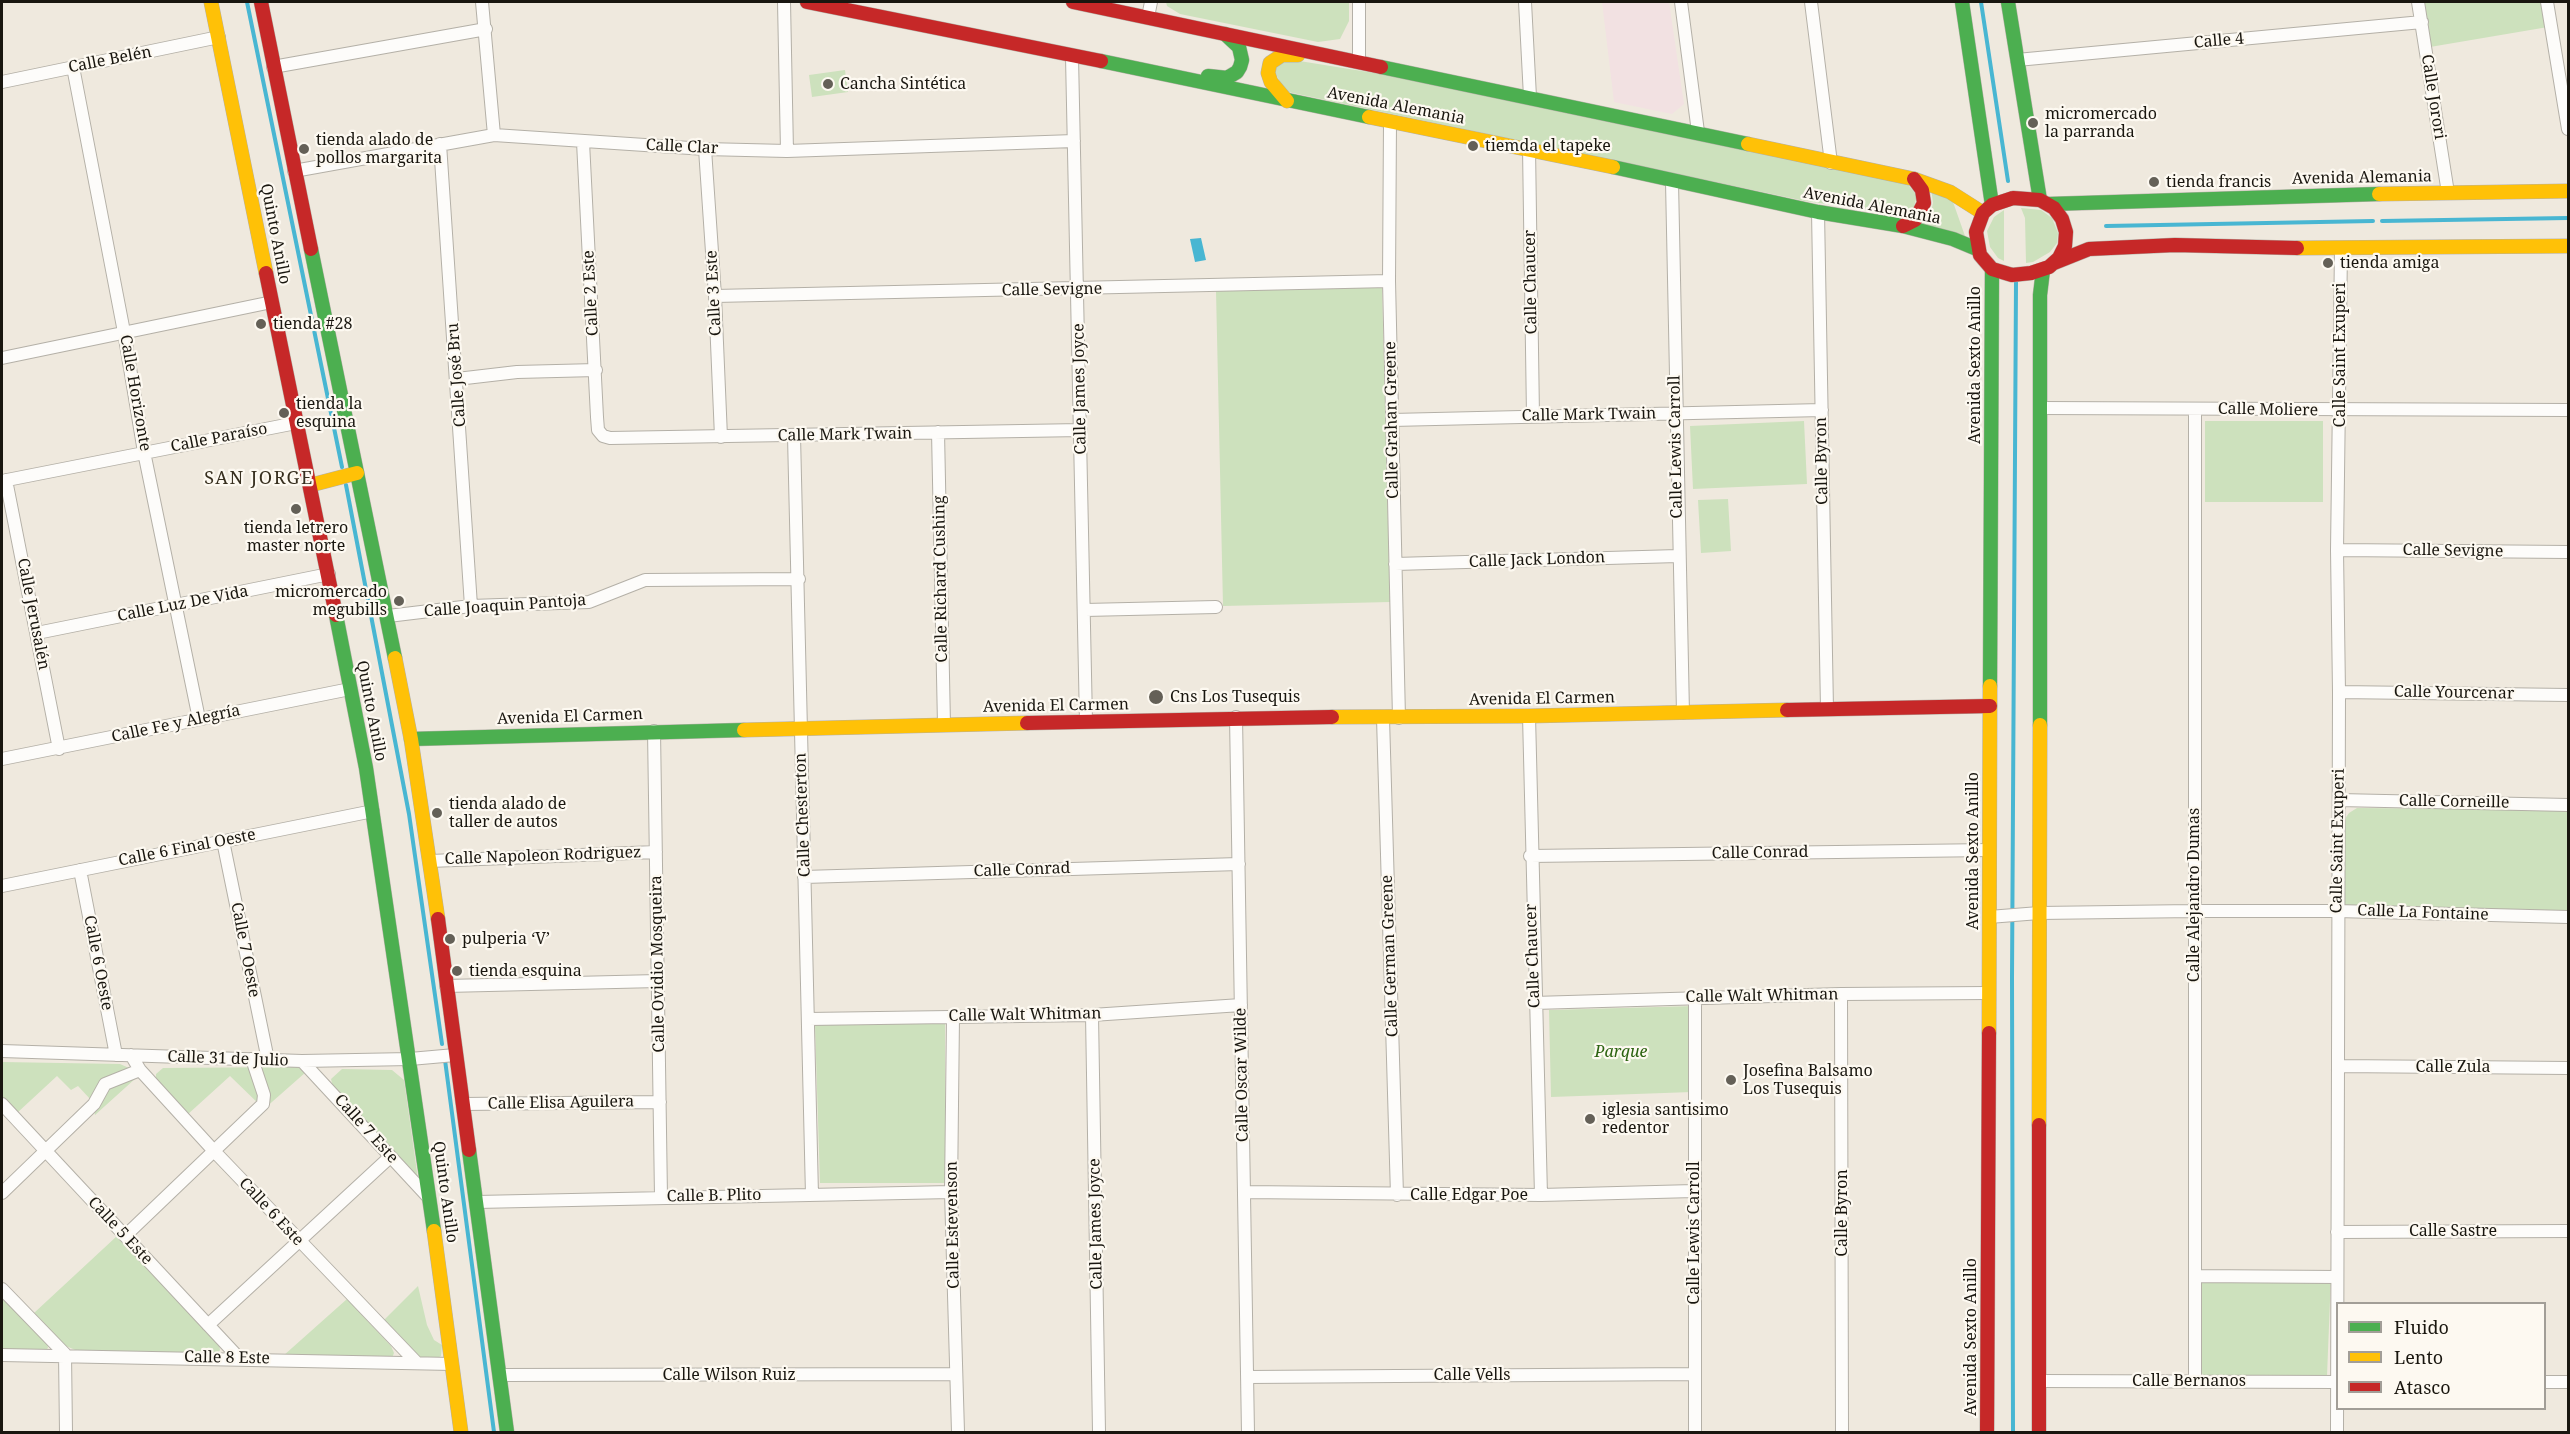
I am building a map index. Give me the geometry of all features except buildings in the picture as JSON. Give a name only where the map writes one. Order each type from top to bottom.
[{"type":"main road","name":"Quinto Anillo","points":[[211,2],[296,423],[329,574],[373,811],[410,1059],[461,1432]]},
{"type":"main road","name":"Quinto Anillo","points":[[261,2],[294,171],[388,616],[411,739],[430,861],[507,1432]]},
{"type":"main road","name":"Avenida Alemania","points":[[807,2],[1390,122],[1529,148],[1672,182],[1818,212],[1903,226],[1953,239],[1977,249]]},
{"type":"main road","name":"Avenida Alemania","points":[[1073,2],[1914,179],[1988,209]]},
{"type":"main road","points":[[1962,2],[1988,209],[1976,232],[1977,249],[1992,269],[2012,275],[2031,273],[2089,249],[2175,245],[2341,249],[2568,246]]},
{"type":"main road","points":[[2008,2],[2045,202],[2062,219],[2066,232],[2062,253],[2048,266],[2040,296],[2032,913],[2040,1381],[2038,1432]]},
{"type":"main road","points":[[1136,69],[1172,69],[1227,78],[1237,72],[1242,60],[1239,47],[1225,34]]},
{"type":"main road","points":[[1288,101],[1271,82],[1268,73],[1270,63],[1288,54],[1322,58],[1335,57]]},
{"type":"main road","points":[[1903,226],[1915,220],[1924,203],[1922,190],[1914,179]]},
{"type":"main road","name":"Avenida Alemania","points":[[2045,202],[2568,191]]},
{"type":"main road","points":[[1988,209],[2020,198],[2045,202]]},
{"type":"main road","name":"Avenida Sexto Anillo","points":[[1987,1432],[1989,993],[1996,916],[1990,850],[1992,269]]},
{"type":"main road","points":[[311,485],[357,474]]},
{"type":"main road","name":"Avenida El Carmen","points":[[411,739],[654,730],[1236,717],[1399,718],[1990,706]]},
{"type":"street","points":[[482,2],[494,135]]},
{"type":"street","points":[[784,2],[787,151]]},
{"type":"street","points":[[1148,17],[1151,2]]},
{"type":"street","points":[[1359,2],[1359,62]]},
{"type":"street","points":[[1525,2],[1530,97]]},
{"type":"street","points":[[1681,2],[1698,132]]},
{"type":"street","points":[[1811,2],[1831,163]]},
{"type":"street","name":"Calle Jorori","points":[[2418,2],[2448,193]]},
{"type":"street","points":[[2547,2],[2568,129]]},
{"type":"street","name":"Calle 4","points":[[2017,60],[2422,22]]},
{"type":"street","points":[[273,67],[486,29]]},
{"type":"street","name":"Calle Belén","points":[[2,82],[219,37]]},
{"type":"street","name":"Calle James Joyce","points":[[1072,57],[1086,721]]},
{"type":"street","name":"Calle Horizonte","points":[[73,67],[124,333],[144,452],[199,719]]},
{"type":"street","name":"Calle Grahan Greene","points":[[1390,122],[1389,281],[1399,718]]},
{"type":"street","name":"Calle Clar","points":[[294,171],[494,135],[705,149],[787,151],[1074,141]]},
{"type":"street","name":"Calle 2 Este","points":[[583,142],[598,430],[603,436],[610,438]]},
{"type":"street","name":"Calle José Bru","points":[[440,144],[458,379],[471,606]]},
{"type":"street","name":"Calle Chaucer","points":[[1529,148],[1533,416]]},
{"type":"street","name":"Calle 3 Este","points":[[705,149],[715,296],[721,437]]},
{"type":"street","name":"Calle Lewis Carroll","points":[[1672,182],[1683,713]]},
{"type":"street","name":"Calle Byron","points":[[1818,212],[1827,709]]},
{"type":"street","name":"Calle Saint Exuperi","points":[[2337,1302],[2339,692],[2337,550],[2341,249]]},
{"type":"street","name":"Calle Sevigne","points":[[715,296],[1078,290],[1389,281]]},
{"type":"street","points":[[2,358],[272,302]]},
{"type":"street","points":[[458,379],[517,372],[596,370]]},
{"type":"street","name":"Calle Moliere","points":[[2040,408],[2340,411],[2568,410]]},
{"type":"street","name":"Calle Alejandro Dumas","points":[[2195,409],[2195,1380]]},
{"type":"street","name":"Calle Mark Twain","points":[[1392,420],[1822,410]]},
{"type":"street","name":"Calle Paraíso","points":[[4,480],[296,423]]},
{"type":"street","name":"Calle Mark Twain","points":[[610,438],[1081,430]]},
{"type":"street","name":"Calle Richard Cushing","points":[[938,432],[944,725]]},
{"type":"street","name":"Calle Chesterton","points":[[794,436],[812,1194]]},
{"type":"street","name":"Calle Jerusalén","points":[[4,480],[59,749]]},
{"type":"street","name":"Calle Sevigne","points":[[2337,550],[2568,552]]},
{"type":"street","name":"Calle Jack London","points":[[1395,564],[1678,556]]},
{"type":"street","name":"Calle Luz De Vida","points":[[37,633],[329,574]]},
{"type":"street","name":"Calle Joaquin Pantoja","points":[[388,616],[471,606],[589,602],[645,580],[799,579]]},
{"type":"street","points":[[1085,610],[1216,607]]},
{"type":"street","name":"Calle Fe y Alegría","points":[[2,759],[350,689]]},
{"type":"street","name":"Calle Yourcenar","points":[[2339,692],[2568,695]]},
{"type":"street","name":"Calle Chaucer","points":[[1528,716],[1541,1195]]},
{"type":"street","name":"Calle Oscar Wilde","points":[[1236,717],[1248,1432]]},
{"type":"street","name":"Calle German Greene","points":[[1383,718],[1397,1195]]},
{"type":"street","name":"Calle Ovidio Mosqueira","points":[[654,730],[661,1197]]},
{"type":"street","name":"Calle Corneille","points":[[2339,800],[2568,805]]},
{"type":"street","name":"Calle 6 Final Oeste","points":[[2,886],[373,811]]},
{"type":"street","name":"Calle 7 Oeste","points":[[223,841],[267,1060]]},
{"type":"street","name":"Calle Conrad","points":[[1530,856],[1990,850]]},
{"type":"street","name":"Calle Napoleon Rodriguez","points":[[430,861],[656,852]]},
{"type":"street","name":"Calle Conrad","points":[[804,877],[1239,864]]},
{"type":"street","name":"Calle 6 Oeste","points":[[80,870],[116,1055]]},
{"type":"street","name":"Calle La Fontaine","points":[[1996,916],[2032,913],[2194,910],[2568,917]]},
{"type":"street","points":[[446,986],[658,981]]},
{"type":"street","name":"Calle Walt Whitman","points":[[1534,1003],[1841,994],[1989,993]]},
{"type":"street","name":"Calle Byron","points":[[1841,994],[1842,1432]]},
{"type":"street","name":"Calle Lewis Carroll","points":[[1695,998],[1695,1432]]},
{"type":"street","name":"Calle Walt Whitman","points":[[808,1019],[1092,1015],[1241,1005]]},
{"type":"street","name":"Calle James Joyce","points":[[1092,1015],[1099,1432]]},
{"type":"street","name":"Calle Estevenson","points":[[953,1017],[951,1192],[958,1432]]},
{"type":"street","name":"Calle 31 de Julio","points":[[2,1051],[302,1061],[410,1059],[455,1055]]},
{"type":"street","name":"Calle 6 Este","points":[[131,1056],[140,1070],[214,1151],[417,1363]]},
{"type":"street","points":[[125,1236],[263,1104],[264,1095],[252,1059]]},
{"type":"street","name":"Calle 7 Este","points":[[302,1061],[429,1198]]},
{"type":"street","name":"Calle Zula","points":[[2338,1066],[2568,1068]]},
{"type":"street","points":[[2,1193],[94,1104],[105,1084],[140,1070]]},
{"type":"street","name":"Calle Elisa Aguilera","points":[[463,1104],[660,1102]]},
{"type":"street","name":"Calle 5 Este","points":[[2,1104],[239,1358]]},
{"type":"street","points":[[208,1325],[390,1157]]},
{"type":"street","name":"Calle Edgar Poe","points":[[1244,1192],[1541,1195],[1694,1191]]},
{"type":"street","name":"Calle B. Plito","points":[[477,1202],[951,1192]]},
{"type":"street","name":"Calle Sastre","points":[[2337,1232],[2568,1231]]},
{"type":"street","points":[[2195,1276],[2337,1277]]},
{"type":"street","points":[[2,1289],[65,1354],[66,1432]]},
{"type":"street","name":"Calle 8 Este","points":[[2,1355],[52,1357],[65,1354],[452,1364]]},
{"type":"street","name":"Calle Wilson Ruiz","points":[[501,1375],[956,1374]]},
{"type":"street","name":"Calle Vells","points":[[1248,1377],[1695,1374]]},
{"type":"street","name":"Calle Bernanos","points":[[2040,1381],[2336,1382]]},
{"type":"street","points":[[2546,1382],[2568,1382]]},
{"type":"street","name":"Calle Saint Exuperi","points":[[2337,1410],[2337,1432]]},
{"type":"shaded area","points":[[1602,2],[1669,2],[1684,104],[1672,114],[1614,102]]},
{"type":"green space","points":[[1166,2],[1349,2],[1349,21],[1340,39],[1318,42],[1180,14],[1167,6]]},
{"type":"green space","points":[[2424,2],[2544,2],[2548,27],[2430,47]]},
{"type":"green space","points":[[1287,59],[1393,76],[1906,182],[1917,196],[1912,213],[1906,215],[1805,201],[1288,92],[1283,88],[1275,72],[1276,67]]},
{"type":"green space","name":"Cancha Sintética","points":[[845,70],[848,92],[812,97],[809,75]]},
{"type":"green space","points":[[1931,188],[1953,202],[1965,236],[1922,224],[1931,212],[1933,203]]},
{"type":"green space","points":[[2021,208],[2041,210],[2052,218],[2058,233],[2057,243],[2050,252],[2033,262],[2026,263],[2025,218]]},
{"type":"green space","points":[[2004,210],[2004,261],[1998,258],[1990,247],[1987,231],[1994,217]]},
{"type":"green space","points":[[1382,286],[1390,602],[1223,606],[1216,291]]},
{"type":"green space","points":[[1804,421],[1807,484],[1693,489],[1690,426]]},
{"type":"green space","points":[[2205,421],[2323,421],[2323,502],[2205,502]]},
{"type":"green space","points":[[1728,499],[1731,551],[1701,553],[1698,500]]},
{"type":"green space","points":[[2357,808],[2568,810],[2568,916],[2345,905],[2342,823],[2349,813]]},
{"type":"green space","name":"Parque","points":[[1694,1006],[1692,1092],[1551,1097],[1549,1010]]},
{"type":"green space","points":[[945,1022],[945,1183],[820,1183],[815,1025]]},
{"type":"green space","points":[[2,1062],[120,1064],[129,1068],[91,1100],[78,1086],[71,1090],[57,1076],[17,1113],[2,1097]]},
{"type":"green space","points":[[297,1067],[306,1072],[264,1109],[230,1076],[187,1115],[156,1079],[156,1074],[163,1068]]},
{"type":"green space","points":[[342,1069],[392,1070],[404,1080],[418,1179],[333,1087],[331,1079]]},
{"type":"green space","points":[[136,1078],[95,1115],[94,1110],[107,1087]]},
{"type":"green space","points":[[117,1236],[219,1344],[220,1350],[217,1354],[80,1352],[66,1346],[34,1313]]},
{"type":"green space","points":[[2201,1275],[2331,1275],[2327,1376],[2205,1377],[2200,1371]]},
{"type":"green space","points":[[418,1286],[427,1325],[434,1340],[442,1345],[441,1356],[436,1359],[422,1359],[384,1320]]},
{"type":"green space","points":[[2,1295],[47,1342],[48,1348],[44,1352],[2,1351]]},
{"type":"green space","points":[[347,1299],[391,1346],[394,1353],[392,1358],[283,1356]]},
{"type":"water","points":[[1201,238],[1206,260],[1195,262],[1190,239]]},
{"type":"waterway","points":[[247,2],[342,467]]},
{"type":"waterway","points":[[1981,2],[2008,181]]},
{"type":"waterway","points":[[2382,221],[2568,218]]},
{"type":"waterway","points":[[2106,226],[2373,221]]},
{"type":"waterway","points":[[2013,1432],[2012,977],[2016,282]]},
{"type":"waterway","points":[[346,485],[409,814],[442,1044]]},
{"type":"waterway","points":[[445,1060],[494,1432]]},
{"type":"traffic: fast","points":[[1962,2],[1992,205]]},
{"type":"traffic: fast","points":[[2008,2],[2040,200]]},
{"type":"traffic: fast","points":[[1208,76],[1227,78],[1237,72],[1240,67],[1242,60],[1239,47],[1225,34]]},
{"type":"traffic: fast","points":[[1101,61],[1369,117]]},
{"type":"traffic: fast","points":[[1381,67],[1748,144]]},
{"type":"traffic: fast","points":[[1613,167],[1818,212],[1903,226],[1953,239],[1977,249]]},
{"type":"traffic: fast","points":[[2049,204],[2379,194]]},
{"type":"traffic: fast","points":[[311,249],[395,658]]},
{"type":"traffic: fast","points":[[1990,686],[1992,269]]},
{"type":"traffic: fast","points":[[2040,725],[2040,295],[2043,270]]},
{"type":"traffic: fast","points":[[336,615],[366,768],[434,1231]]},
{"type":"traffic: fast","points":[[411,739],[744,730]]},
{"type":"traffic: fast","points":[[469,1150],[507,1432]]},
{"type":"traffic: slow","points":[[211,2],[266,273]]},
{"type":"traffic: slow","points":[[1287,101],[1271,82],[1268,73],[1270,63],[1282,55],[1298,55]]},
{"type":"traffic: slow","points":[[1369,117],[1613,167]]},
{"type":"traffic: slow","points":[[1748,144],[1914,179],[1950,192],[1983,213]]},
{"type":"traffic: slow","points":[[2379,194],[2568,191]]},
{"type":"traffic: slow","points":[[2297,248],[2568,246]]},
{"type":"traffic: slow","points":[[311,485],[357,473]]},
{"type":"traffic: slow","points":[[395,658],[411,739],[438,919]]},
{"type":"traffic: slow","points":[[1989,1033],[1990,686]]},
{"type":"traffic: slow","points":[[1332,717],[1529,716],[1787,710]]},
{"type":"traffic: slow","points":[[744,730],[1027,723]]},
{"type":"traffic: slow","points":[[2039,1125],[2040,725]]},
{"type":"traffic: slow","points":[[434,1231],[461,1432]]},
{"type":"traffic: jam","points":[[261,2],[311,249]]},
{"type":"traffic: jam","points":[[807,2],[1101,61]]},
{"type":"traffic: jam","points":[[1073,2],[1381,67]]},
{"type":"traffic: jam","points":[[1903,226],[1915,220],[1924,203],[1922,190],[1914,179]]},
{"type":"traffic: jam","points":[[2013,198],[2040,200],[2054,208],[2062,219],[2066,232],[2065,246],[2059,258],[2049,267],[2031,273],[2012,275],[1992,269],[1980,255],[1976,232],[1983,213],[1992,205],[2013,198]]},
{"type":"traffic: jam","points":[[2054,263],[2089,249],[2175,245],[2297,248]]},
{"type":"traffic: jam","points":[[266,273],[336,615]]},
{"type":"traffic: jam","points":[[1787,710],[1990,706]]},
{"type":"traffic: jam","points":[[1027,723],[1332,717]]},
{"type":"traffic: jam","points":[[438,919],[469,1150]]},
{"type":"traffic: jam","points":[[1987,1432],[1989,1033]]},
{"type":"traffic: jam","points":[[2039,1125],[2039,1432]]},
{"type":"place","name":"Cancha Sintética","points":[[828,84]]},
{"type":"place","name":"micromercado la parranda","points":[[2033,123]]},
{"type":"place","name":"tiemda el tapeke","points":[[1473,146]]},
{"type":"place","name":"tienda alado de pollos margarita","points":[[304,149]]},
{"type":"place","name":"tienda francis","points":[[2154,182]]},
{"type":"place","name":"tienda amiga","points":[[2328,263]]},
{"type":"place","name":"tienda #28","points":[[261,324]]},
{"type":"place","name":"tienda la esquina","points":[[284,413]]},
{"type":"place","name":"tienda letrero master norte","points":[[296,509]]},
{"type":"place","name":"micromercado megubills","points":[[399,601]]},
{"type":"place","name":"Cns Los Tusequis","points":[[1156,697]]},
{"type":"place","name":"tienda alado de taller de autos","points":[[437,813]]},
{"type":"place","name":"pulperia ‘V’","points":[[450,939]]},
{"type":"place","name":"tienda esquina","points":[[457,971]]},
{"type":"place","name":"Josefina Balsamo Los Tusequis","points":[[1731,1080]]},
{"type":"place","name":"iglesia santisimo redentor","points":[[1590,1119]]},
{"type":"district","name":"SAN JORGE","points":[[259,479]]}]
